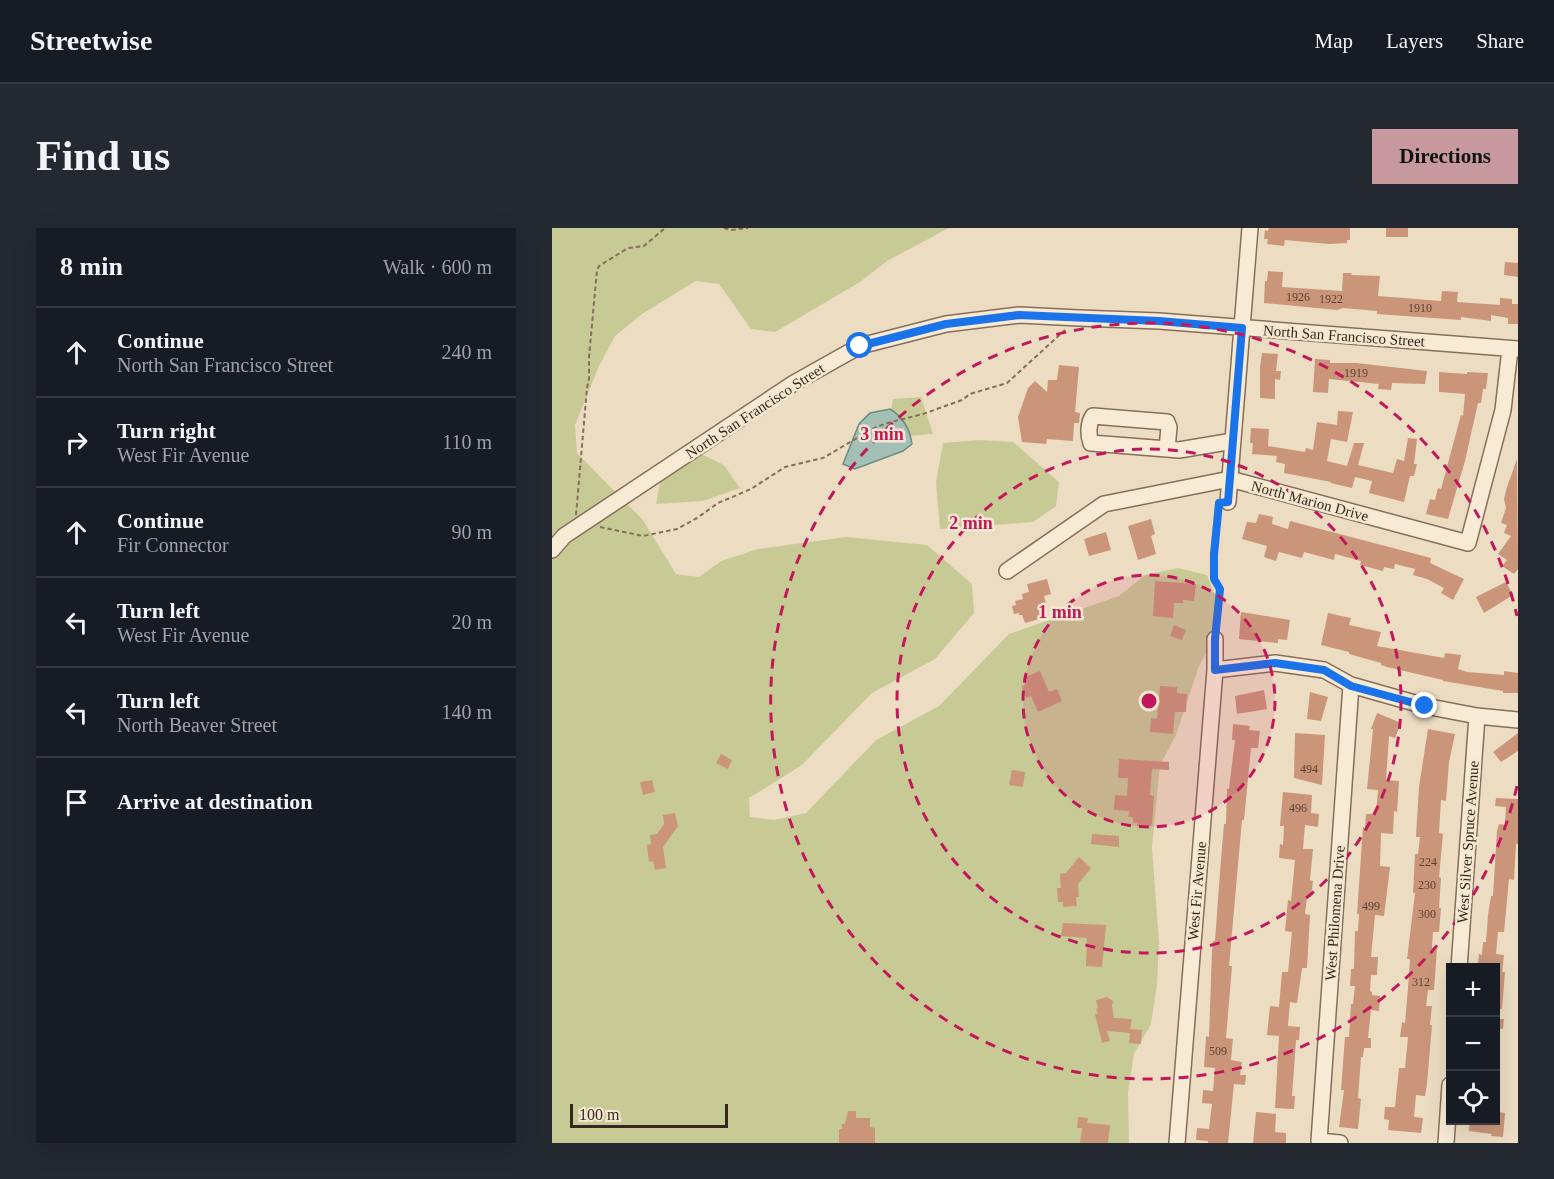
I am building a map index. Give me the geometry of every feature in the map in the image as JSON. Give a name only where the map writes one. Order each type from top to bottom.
[{"type":"street","points":[[1228,502],[1250,228]]},
{"type":"street","name":"North San Francisco Street","points":[[552,550],[564,536],[794,383],[860,346],[946,324],[1019,315],[1242,328],[1514,349]]},
{"type":"street","name":"North Marion Drive","points":[[1007,571],[1104,504],[1230,479],[1468,543],[1503,410],[1514,349]]},
{"type":"street","points":[[1167,449],[1169,427],[1167,422],[1094,416],[1090,420],[1091,443],[1179,450],[1233,441]]},
{"type":"street","name":"West Fir Avenue","points":[[1177,1143],[1215,670],[1215,639]]},
{"type":"street","points":[[1215,670],[1275,663],[1324,670],[1351,686],[1425,706],[1477,716],[1518,720]]},
{"type":"street","name":"West Philomena Drive","points":[[1340,1143],[1319,1141],[1351,686]]},
{"type":"street","name":"West Silver Spruce Avenue","points":[[1459,963],[1477,716]]},
{"type":"street","points":[[1446,1143],[1447,1125]]},
{"type":"path","points":[[665,228],[644,246],[628,248],[599,266],[597,270],[589,357],[580,526],[643,536],[677,529],[718,503],[751,489],[785,467],[823,458],[876,427],[923,414],[962,400],[970,394],[1007,383],[1079,318]]},
{"type":"path","points":[[724,228],[731,230],[748,228]]},
{"type":"path","points":[[1215,639],[1220,589],[1214,579],[1215,544],[1219,503],[1228,502]]},
{"type":"green space","points":[[552,228],[949,228],[887,261],[860,282],[775,332],[751,329],[719,284],[696,281],[642,314],[615,336],[599,366],[575,425],[577,453],[643,520],[676,574],[699,577],[721,561],[758,549],[846,537],[927,545],[972,584],[974,613],[935,659],[872,693],[802,765],[749,798],[750,817],[774,820],[806,813],[876,740],[939,706],[1009,634],[1119,596],[1145,575],[1178,568],[1207,575],[1218,603],[1216,636],[1199,666],[1176,735],[1160,765],[1152,847],[1159,942],[1157,985],[1151,1024],[1134,1054],[1128,1092],[1129,1143],[552,1143]]},
{"type":"green space","points":[[921,397],[933,434],[886,438],[893,399]]},
{"type":"green space","points":[[980,440],[1013,442],[1059,482],[1056,506],[1033,522],[940,529],[936,482],[943,443]]},
{"type":"green space","points":[[699,453],[724,465],[740,488],[703,501],[656,504],[663,466]]},
{"type":"shaded area","points":[[890,409],[905,424],[912,444],[903,451],[855,469],[843,464],[859,424],[870,413]]},
{"type":"building","points":[[1269,228],[1350,228],[1350,240],[1347,240],[1347,243],[1329,244],[1285,240],[1284,246],[1267,244],[1268,239],[1264,239],[1265,230],[1268,231]]},
{"type":"building","points":[[1386,228],[1408,228],[1408,237],[1386,237]]},
{"type":"building","points":[[1505,262],[1518,263],[1518,277],[1504,275]]},
{"type":"building","points":[[1268,271],[1283,272],[1282,287],[1342,291],[1343,273],[1352,273],[1351,275],[1380,276],[1378,296],[1441,301],[1442,291],[1458,292],[1457,302],[1500,305],[1500,298],[1512,299],[1512,304],[1518,304],[1518,324],[1508,324],[1508,318],[1491,315],[1491,321],[1461,317],[1461,320],[1377,314],[1377,311],[1343,308],[1337,310],[1264,303]]},
{"type":"building","points":[[1262,353],[1278,354],[1276,371],[1281,371],[1280,380],[1275,379],[1275,399],[1260,398]]},
{"type":"building","points":[[1315,359],[1330,360],[1330,363],[1356,363],[1427,371],[1425,384],[1392,383],[1391,390],[1378,389],[1379,384],[1329,379],[1328,393],[1313,392]]},
{"type":"building","points":[[1059,365],[1079,367],[1075,412],[1080,413],[1079,423],[1074,423],[1073,441],[1047,439],[1046,444],[1022,442],[1018,417],[1028,388],[1035,381],[1047,392],[1048,380],[1057,380]]},
{"type":"building","points":[[1439,372],[1488,373],[1486,389],[1483,389],[1481,403],[1478,403],[1465,461],[1448,519],[1426,514],[1430,499],[1435,500],[1438,488],[1441,489],[1461,415],[1463,416],[1465,394],[1439,392]]},
{"type":"building","points":[[1338,411],[1353,412],[1347,442],[1331,439],[1327,461],[1347,466],[1354,443],[1364,443],[1358,465],[1393,473],[1397,459],[1404,461],[1408,438],[1417,439],[1414,464],[1417,464],[1414,476],[1410,476],[1404,502],[1369,493],[1372,481],[1355,477],[1352,488],[1284,473],[1285,464],[1276,462],[1277,456],[1252,454],[1251,428],[1269,429],[1268,446],[1305,452],[1306,448],[1313,450],[1317,422],[1337,425]]},
{"type":"building","points":[[1517,459],[1518,569],[1514,574],[1502,566],[1507,560],[1498,554],[1511,536],[1504,533],[1507,525],[1501,523],[1506,508],[1504,499],[1507,487]]},
{"type":"building","points":[[1259,514],[1273,517],[1272,524],[1288,529],[1290,521],[1431,558],[1430,563],[1464,579],[1453,600],[1441,593],[1444,588],[1413,575],[1415,569],[1395,564],[1394,569],[1384,567],[1383,571],[1360,565],[1361,561],[1335,554],[1334,560],[1304,552],[1302,558],[1279,552],[1276,561],[1264,557],[1267,546],[1242,539],[1247,522],[1256,523]]},
{"type":"building","points":[[1151,519],[1155,534],[1151,536],[1156,554],[1138,560],[1128,526]]},
{"type":"building","points":[[1106,532],[1111,550],[1089,556],[1084,539]]},
{"type":"building","points":[[1047,579],[1051,594],[1044,596],[1047,607],[1041,609],[1043,618],[1025,623],[1022,615],[1014,614],[1012,606],[1016,605],[1015,601],[1023,599],[1022,594],[1029,592],[1027,584]]},
{"type":"building","points":[[1155,581],[1196,584],[1194,601],[1183,600],[1183,603],[1174,603],[1173,618],[1153,616]]},
{"type":"building","points":[[1506,582],[1513,595],[1484,613],[1476,597]]},
{"type":"building","points":[[1241,612],[1290,620],[1287,640],[1278,639],[1278,643],[1239,639]]},
{"type":"building","points":[[1328,613],[1351,618],[1349,625],[1381,632],[1377,646],[1444,658],[1445,653],[1461,655],[1458,669],[1467,672],[1504,675],[1504,671],[1518,673],[1518,693],[1503,693],[1503,691],[1443,681],[1387,667],[1381,663],[1349,654],[1349,652],[1321,645]]},
{"type":"building","points":[[1174,625],[1186,630],[1182,640],[1170,636]]},
{"type":"building","points":[[1040,671],[1049,692],[1057,689],[1062,701],[1038,712],[1031,696],[1026,698],[1021,686],[1026,684],[1023,678]]},
{"type":"building","points":[[1160,686],[1177,687],[1177,693],[1187,694],[1186,712],[1175,712],[1173,734],[1150,732],[1151,718],[1157,719]]},
{"type":"building","points":[[1264,690],[1267,709],[1237,714],[1235,696]]},
{"type":"building","points":[[1310,692],[1328,697],[1321,721],[1307,719]]},
{"type":"building","points":[[1377,713],[1401,723],[1395,738],[1389,736],[1386,780],[1399,781],[1393,834],[1381,833],[1380,866],[1390,867],[1384,916],[1375,915],[1371,957],[1378,957],[1377,975],[1371,975],[1370,991],[1372,995],[1380,996],[1379,1011],[1371,1010],[1368,1038],[1371,1038],[1371,1048],[1364,1048],[1363,1057],[1361,1057],[1358,1129],[1339,1127],[1344,1090],[1341,1090],[1345,1037],[1349,1037],[1351,1004],[1353,1004],[1355,986],[1350,986],[1351,969],[1354,969],[1355,931],[1358,931],[1359,914],[1357,914],[1363,827],[1365,828],[1366,814],[1376,814],[1378,790],[1367,789],[1373,729],[1371,729]]},
{"type":"building","points":[[1233,724],[1250,726],[1249,730],[1260,731],[1258,748],[1251,748],[1244,820],[1242,820],[1229,966],[1232,966],[1226,1038],[1233,1039],[1231,1060],[1242,1062],[1240,1075],[1246,1075],[1245,1085],[1234,1084],[1228,1143],[1208,1143],[1208,1141],[1196,1140],[1197,1128],[1209,1129],[1212,1104],[1202,1103],[1203,1090],[1213,1091],[1215,1068],[1204,1067],[1206,1036],[1209,1037],[1212,951],[1213,941],[1215,941],[1224,824],[1226,824],[1227,789],[1229,789],[1235,740],[1232,740]]},
{"type":"building","points":[[1428,729],[1455,734],[1449,762],[1446,801],[1441,800],[1439,833],[1443,834],[1439,908],[1441,908],[1439,932],[1433,932],[1432,948],[1437,948],[1434,990],[1428,990],[1426,1006],[1432,1006],[1427,1084],[1425,1096],[1416,1095],[1414,1117],[1423,1118],[1421,1133],[1388,1130],[1389,1120],[1384,1119],[1385,1107],[1395,1107],[1399,1068],[1405,1068],[1408,1037],[1400,1037],[1402,1022],[1405,1023],[1410,959],[1407,959],[1415,893],[1413,893],[1415,854],[1418,854],[1420,837],[1416,837],[1419,787]]},
{"type":"building","points":[[1295,733],[1325,735],[1322,785],[1294,778]]},
{"type":"building","points":[[1518,733],[1518,751],[1501,762],[1493,752]]},
{"type":"building","points":[[721,754],[732,760],[728,769],[716,763]]},
{"type":"building","points":[[1119,759],[1169,762],[1169,770],[1152,769],[1150,795],[1154,796],[1152,824],[1149,827],[1137,826],[1137,823],[1133,823],[1133,817],[1128,817],[1129,811],[1114,810],[1115,795],[1127,796],[1128,778],[1118,778]]},
{"type":"building","points":[[1012,770],[1025,772],[1023,787],[1009,785]]},
{"type":"building","points":[[652,780],[655,792],[643,795],[640,782]]},
{"type":"building","points":[[1283,792],[1312,795],[1311,813],[1319,814],[1318,827],[1305,825],[1303,849],[1313,849],[1310,880],[1313,881],[1311,897],[1307,897],[1305,914],[1310,915],[1307,968],[1302,968],[1297,1003],[1290,1002],[1288,1026],[1300,1027],[1299,1040],[1296,1040],[1292,1096],[1295,1096],[1294,1109],[1275,1108],[1279,1036],[1267,1035],[1270,1006],[1279,1007],[1282,972],[1288,972],[1292,932],[1285,931],[1295,860],[1279,858],[1280,844],[1283,845],[1284,826],[1280,826]]},
{"type":"building","points":[[1496,798],[1518,799],[1518,844],[1516,844],[1514,880],[1509,879],[1504,932],[1498,932],[1496,954],[1504,955],[1502,1009],[1500,1009],[1500,963],[1478,963],[1479,954],[1482,955],[1483,942],[1486,942],[1488,915],[1491,896],[1493,896],[1497,831],[1499,824],[1505,825],[1506,807],[1495,806]]},
{"type":"building","points":[[675,813],[678,826],[663,847],[666,868],[655,870],[653,861],[649,862],[647,845],[651,844],[650,835],[657,834],[664,824],[663,815]]},
{"type":"building","points":[[1092,834],[1119,836],[1119,847],[1091,844]]},
{"type":"building","points":[[1079,857],[1091,868],[1078,884],[1077,906],[1063,907],[1063,902],[1058,902],[1057,888],[1061,888],[1060,874],[1066,873]]},
{"type":"building","points":[[1063,923],[1106,925],[1102,967],[1086,966],[1087,938],[1061,936]]},
{"type":"building","points":[[1107,997],[1113,1001],[1114,1018],[1132,1019],[1130,1029],[1142,1030],[1141,1044],[1129,1043],[1130,1033],[1107,1031],[1110,1041],[1102,1043],[1095,1014],[1098,1014],[1096,1000]]},
{"type":"building","points":[[1500,1019],[1504,1019],[1503,1029],[1500,1029]]},
{"type":"building","points":[[848,1111],[856,1111],[856,1118],[870,1118],[870,1127],[875,1128],[875,1143],[839,1143],[839,1129],[842,1129],[842,1124],[845,1124]]},
{"type":"building","points":[[1256,1112],[1276,1114],[1275,1132],[1286,1133],[1286,1143],[1253,1143]]},
{"type":"building","points":[[1500,1112],[1505,1113],[1503,1137],[1469,1131],[1470,1125],[1500,1125]]},
{"type":"building","points":[[1078,1117],[1088,1118],[1087,1123],[1110,1125],[1108,1143],[1080,1143],[1082,1128],[1077,1128]]},
{"type":"route","points":[[860,346],[946,324],[1019,315],[1159,321],[1242,328],[1228,502],[1219,503],[1214,554],[1214,579],[1220,589],[1215,639],[1215,670],[1275,663],[1324,670],[1351,686],[1425,706]]}]
